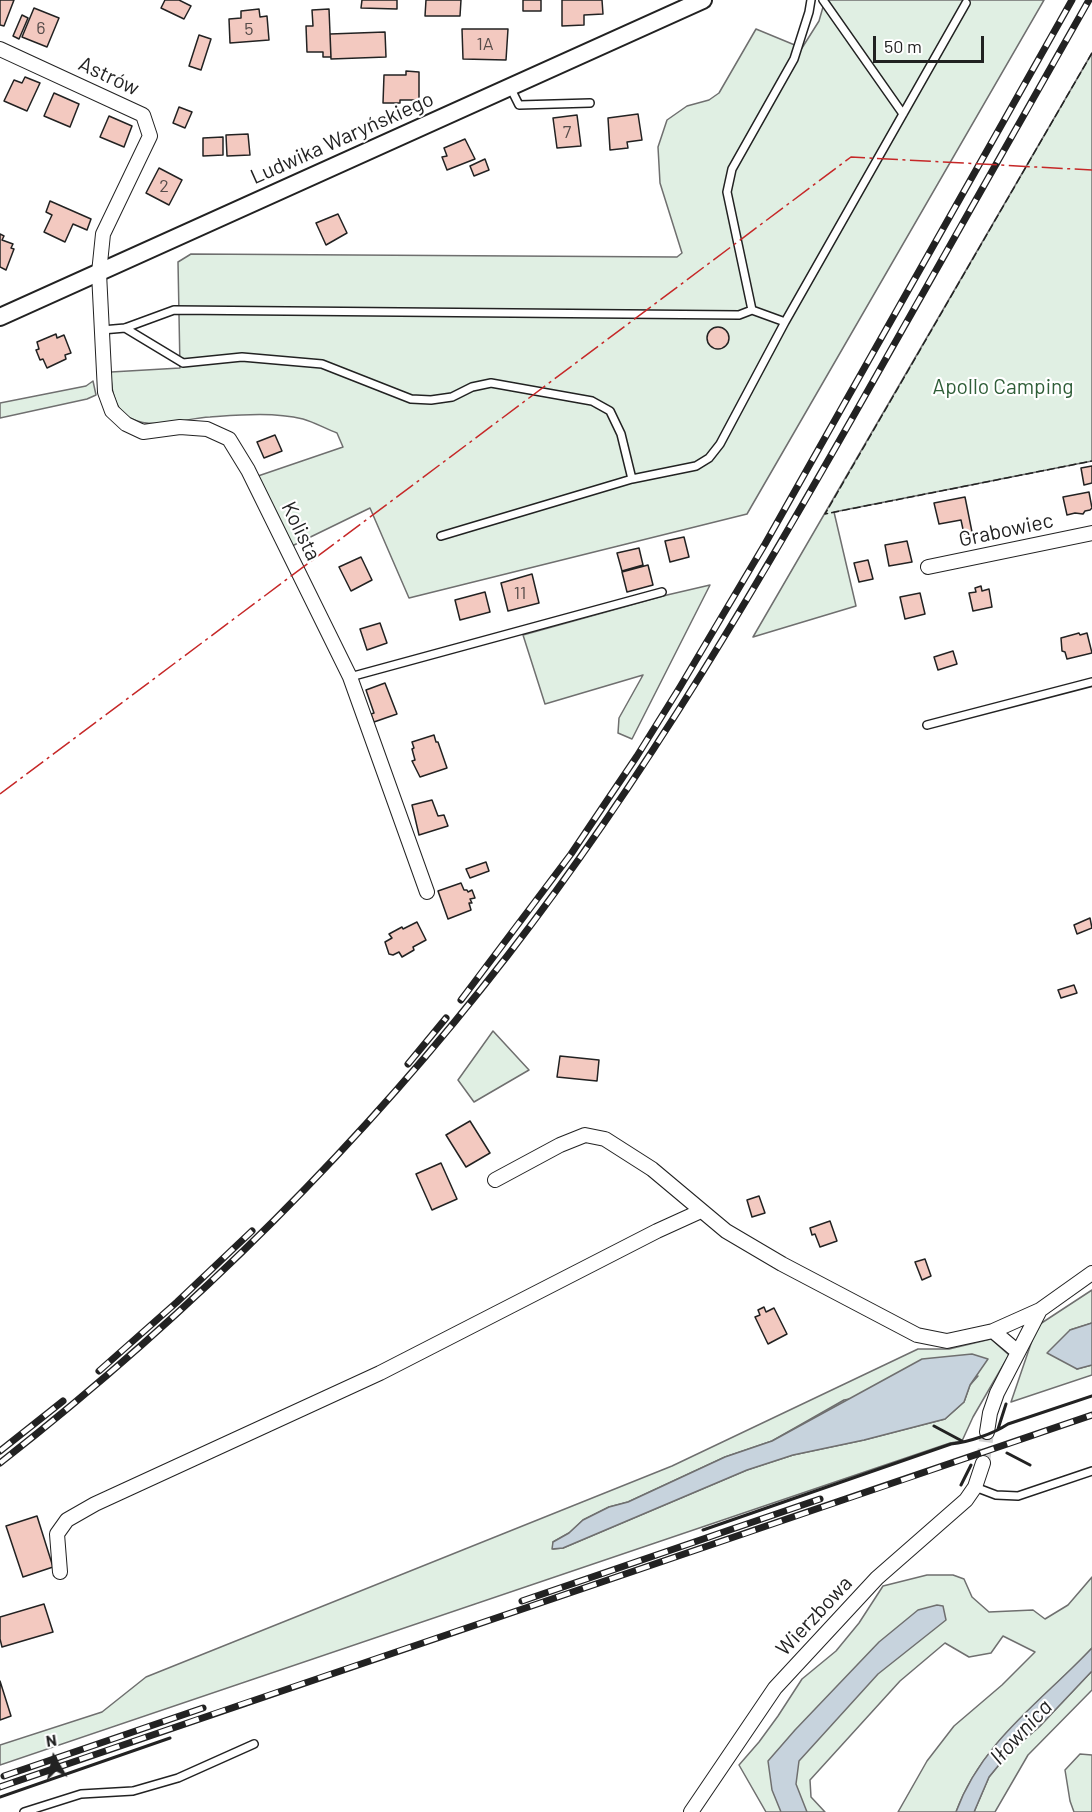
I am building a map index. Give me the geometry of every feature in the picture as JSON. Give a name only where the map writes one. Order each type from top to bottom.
[{"type":"street","name":"Ludwika Waryńskiego","points":[[0,317],[703,0]]},
{"type":"street","name":"Astrów","points":[[0,49],[143,115],[150,136],[103,234],[99,273]]},
{"type":"street","name":"Kolista","points":[[99,273],[105,392],[112,411],[126,424],[143,432],[180,427],[207,429],[229,439],[248,471],[350,677],[427,892]]},
{"type":"street","name":"Grabowiec","points":[[928,567],[1092,533]]},
{"type":"street","points":[[495,1180],[560,1145],[585,1135],[605,1139],[652,1169],[726,1232],[917,1335],[947,1341],[993,1331],[1040,1310],[1092,1273]]},
{"type":"street","points":[[60,1572],[57,1534],[67,1520],[95,1504],[380,1373],[657,1231],[701,1211]]},
{"type":"street","points":[[987,1432],[990,1413],[997,1393],[1040,1310]]},
{"type":"street","points":[[993,1331],[1018,1352]]},
{"type":"street","name":"Wierzbowa","points":[[691,1812],[775,1688],[877,1578],[966,1500],[975,1488],[983,1464]]},
{"type":"lane","points":[[752,310],[727,192],[732,169],[794,59],[811,0]]},
{"type":"lane","points":[[823,0],[903,114]]},
{"type":"lane","points":[[441,536],[632,479],[696,466],[709,458],[720,444],[785,322],[966,3]]},
{"type":"lane","points":[[510,87],[519,105],[590,103]]},
{"type":"lane","points":[[102,330],[125,328],[174,310],[739,315],[752,310],[785,322]]},
{"type":"lane","points":[[125,328],[183,363],[242,357],[322,364],[411,399],[430,400],[452,397],[472,387],[491,383],[592,401],[610,411],[621,434],[632,479]]},
{"type":"lane","points":[[350,677],[662,592]]},
{"type":"lane","points":[[927,725],[1092,682]]},
{"type":"lane","points":[[975,1488],[996,1495],[1018,1496],[1092,1471]]},
{"type":"lane","points":[[24,1812],[81,1794],[133,1791],[178,1778],[254,1744]]},
{"type":"green space","points":[[825,0],[1044,0],[747,514],[409,598],[370,508],[292,546],[258,476],[343,447],[337,433],[303,419],[268,415],[210,417],[160,423],[141,422],[126,415],[117,405],[111,372],[180,368],[178,262],[191,254],[677,257],[682,253],[660,183],[658,147],[667,120],[687,106],[709,100],[719,93],[756,29],[802,48],[819,21]]},
{"type":"green space","name":"Apollo Camping","points":[[1092,53],[1092,461],[834,512],[856,606],[753,637]]},
{"type":"green space","points":[[93,381],[96,395],[87,399],[0,418],[0,403],[86,386]]},
{"type":"green space","points":[[710,585],[632,739],[618,733],[619,718],[643,675],[545,704],[523,635]]},
{"type":"green space","points":[[493,1031],[529,1070],[474,1102],[458,1080]]},
{"type":"green space","points":[[1092,1290],[1092,1323],[1070,1330],[1077,1369],[1092,1365],[1092,1375],[1011,1402],[1037,1326]]},
{"type":"green space","points":[[991,1339],[1009,1355],[973,1417],[962,1441],[950,1443],[0,1765],[0,1745],[102,1712],[146,1677],[672,1466],[918,1349],[949,1349]],"holes":[[[978,1376],[970,1385],[964,1402],[945,1419],[793,1455],[747,1470],[563,1548],[553,1549],[553,1542],[569,1533],[583,1520],[725,1457],[772,1441],[844,1400]]]},
{"type":"green space","points":[[927,1575],[953,1575],[964,1579],[972,1597],[989,1612],[1033,1610],[1045,1619],[1068,1605],[1092,1577],[1092,1648],[997,1743],[967,1787],[956,1812],[898,1812],[927,1761],[954,1726],[1002,1685],[1035,1652],[1003,1636],[991,1653],[969,1657],[945,1643],[900,1681],[810,1780],[811,1797],[825,1812],[766,1812],[739,1765],[759,1742],[802,1679],[836,1651],[859,1623],[883,1586]]},
{"type":"green space","points":[[1092,1671],[1092,1690],[1028,1755],[995,1812],[974,1812],[989,1777],[1007,1755],[1040,1726]]},
{"type":"green space","points":[[1080,1754],[1092,1755],[1092,1812],[1074,1812],[1070,1801],[1065,1770]]},
{"type":"water","points":[[1092,1323],[1092,1365],[1077,1369],[1047,1353],[1070,1330]]},
{"type":"water","points":[[972,1354],[988,1359],[970,1385],[964,1402],[945,1419],[793,1455],[747,1470],[563,1548],[552,1549],[553,1542],[569,1533],[583,1520],[725,1457],[772,1441],[922,1359]]},
{"type":"water","points":[[937,1605],[943,1606],[946,1620],[878,1674],[799,1761],[796,1784],[807,1812],[781,1812],[772,1790],[768,1761],[879,1642],[918,1610]]},
{"type":"water","name":"Iłownica","points":[[1092,1648],[1092,1671],[1040,1726],[1007,1755],[989,1777],[974,1812],[956,1812],[967,1787],[997,1743]]},
{"type":"building","points":[[0,0],[14,0],[4,26],[0,25]]},
{"type":"building","points":[[165,0],[179,0],[191,6],[184,19],[161,8]]},
{"type":"building","points":[[362,0],[397,0],[397,9],[361,8]]},
{"type":"building","points":[[426,0],[461,0],[460,16],[425,16]]},
{"type":"building","points":[[523,0],[541,0],[541,11],[523,11]]},
{"type":"building","points":[[562,0],[602,0],[603,14],[584,15],[584,25],[562,26]]},
{"type":"building","points":[[34,8],[59,18],[47,47],[22,37]]},
{"type":"building","points":[[259,9],[260,17],[267,16],[269,40],[230,43],[229,19],[241,18],[241,11]]},
{"type":"building","points":[[329,9],[331,57],[323,57],[323,52],[307,52],[306,26],[313,26],[312,10]]},
{"type":"building","points":[[22,15],[28,18],[19,39],[13,36]]},
{"type":"building","points":[[462,29],[508,29],[506,60],[463,59]]},
{"type":"building","points":[[385,32],[386,57],[331,59],[330,34]]},
{"type":"building","points":[[199,35],[211,39],[201,70],[189,66]]},
{"type":"building","points":[[406,71],[419,72],[419,100],[383,103],[384,75],[406,75]]},
{"type":"building","points":[[25,77],[40,83],[27,111],[4,101],[14,80],[22,83]]},
{"type":"building","points":[[54,93],[79,104],[70,127],[44,116]]},
{"type":"building","points":[[179,107],[192,112],[185,128],[173,123]]},
{"type":"building","points":[[638,114],[642,140],[627,142],[628,148],[610,150],[608,118]]},
{"type":"building","points":[[577,115],[581,146],[557,148],[553,118]]},
{"type":"building","points":[[109,116],[132,126],[124,147],[100,137]]},
{"type":"building","points":[[248,134],[250,155],[227,156],[226,135]]},
{"type":"building","points":[[223,137],[223,155],[203,156],[203,138]]},
{"type":"building","points":[[465,139],[475,159],[447,170],[442,157],[447,156],[444,148]]},
{"type":"building","points":[[485,159],[489,170],[474,176],[470,166]]},
{"type":"building","points":[[159,168],[182,180],[169,205],[146,193]]},
{"type":"building","points":[[50,201],[91,219],[87,230],[73,224],[65,242],[44,232],[52,215],[46,212]]},
{"type":"building","points":[[338,214],[347,233],[326,245],[316,223]]},
{"type":"building","points":[[0,234],[4,236],[2,240],[13,244],[11,248],[14,249],[6,270],[0,267]]},
{"type":"building","points":[[718,327],[726,330],[729,338],[726,346],[718,349],[710,346],[707,338],[710,330]]},
{"type":"building","points":[[56,334],[57,338],[64,335],[71,353],[65,355],[66,359],[47,368],[43,359],[40,360],[36,350],[39,349],[37,342]]},
{"type":"building","points":[[275,435],[282,451],[264,458],[257,442]]},
{"type":"building","points":[[1092,466],[1092,483],[1084,485],[1081,468]]},
{"type":"building","points":[[1089,492],[1092,508],[1083,514],[1067,515],[1063,497]]},
{"type":"building","points":[[965,497],[972,532],[964,534],[961,520],[939,524],[934,503]]},
{"type":"building","points":[[684,537],[689,557],[670,562],[665,541]]},
{"type":"building","points":[[907,541],[912,562],[889,566],[885,545]]},
{"type":"building","points":[[639,548],[643,565],[622,571],[617,553]]},
{"type":"building","points":[[361,557],[372,580],[351,591],[339,567]]},
{"type":"building","points":[[868,560],[873,579],[859,582],[854,563]]},
{"type":"building","points":[[648,565],[653,585],[627,592],[622,572]]},
{"type":"building","points":[[532,574],[539,603],[508,611],[501,583]]},
{"type":"building","points":[[981,586],[982,591],[989,589],[992,607],[973,611],[969,593],[976,592],[975,588]]},
{"type":"building","points":[[485,592],[490,612],[460,620],[455,600]]},
{"type":"building","points":[[920,593],[925,614],[905,619],[900,597]]},
{"type":"building","points":[[380,623],[387,643],[367,650],[360,629]]},
{"type":"building","points":[[1079,633],[1080,635],[1087,633],[1092,653],[1067,659],[1065,652],[1062,651],[1061,638]]},
{"type":"building","points":[[953,651],[957,664],[938,670],[934,657]]},
{"type":"building","points":[[385,683],[397,714],[374,722],[371,714],[374,713],[366,690]]},
{"type":"building","points":[[434,735],[447,768],[420,777],[412,761],[415,760],[412,742]]},
{"type":"building","points":[[432,800],[438,816],[444,815],[448,826],[419,835],[412,805]]},
{"type":"building","points":[[486,862],[489,871],[470,878],[466,869]]},
{"type":"building","points":[[461,883],[464,890],[468,892],[472,890],[475,898],[470,899],[471,910],[448,919],[438,891]]},
{"type":"building","points":[[1090,918],[1092,928],[1077,934],[1074,925]]},
{"type":"building","points":[[417,922],[426,940],[413,947],[414,950],[402,957],[399,952],[389,954],[385,942],[392,938],[389,934]]},
{"type":"building","points":[[1074,985],[1077,993],[1061,998],[1058,990]]},
{"type":"building","points":[[560,1056],[599,1060],[597,1081],[557,1077]]},
{"type":"building","points":[[470,1121],[490,1153],[466,1167],[446,1135]]},
{"type":"building","points":[[441,1163],[457,1199],[432,1210],[416,1174]]},
{"type":"building","points":[[759,1196],[765,1213],[752,1217],[747,1200]]},
{"type":"building","points":[[830,1221],[837,1241],[820,1247],[810,1228]]},
{"type":"building","points":[[925,1259],[931,1276],[922,1280],[915,1262]]},
{"type":"building","points":[[764,1307],[766,1312],[774,1308],[787,1334],[768,1344],[755,1317],[760,1315],[758,1310]]},
{"type":"building","points":[[37,1516],[53,1567],[23,1577],[6,1526]]},
{"type":"building","points":[[44,1604],[53,1632],[2,1647],[0,1617]]},
{"type":"building","points":[[0,1681],[11,1716],[0,1720]]},
{"type":"tunnel","points":[[983,1463],[987,1432]]},
{"type":"railway","points":[[461,1000],[571,854],[680,687],[765,544],[1072,0]]},
{"type":"railway","points":[[0,1463],[139,1347],[270,1224],[393,1094],[508,955],[609,816],[747,600],[1089,0]]},
{"type":"railway","points":[[408,1064],[446,1018]]},
{"type":"railway","points":[[99,1371],[252,1231]]},
{"type":"railway","points":[[0,1451],[63,1401]]},
{"type":"railway","points":[[0,1787],[1092,1415]]},
{"type":"railway","points":[[522,1601],[820,1499]]},
{"type":"railway","points":[[4,1776],[203,1708]]},
{"type":"fence","points":[[1092,53],[825,514],[1092,461]]},
{"type":"wall","points":[[703,1530],[951,1444],[981,1437],[1008,1424],[1092,1396]]},
{"type":"wall","points":[[998,1429],[1006,1404]]},
{"type":"wall","points":[[934,1426],[962,1441]]},
{"type":"wall","points":[[1007,1453],[1030,1465]]},
{"type":"wall","points":[[961,1485],[971,1465]]},
{"type":"wall","points":[[0,1797],[170,1738]]},
{"type":"power","points":[[0,794],[851,157],[1092,170]]}]
